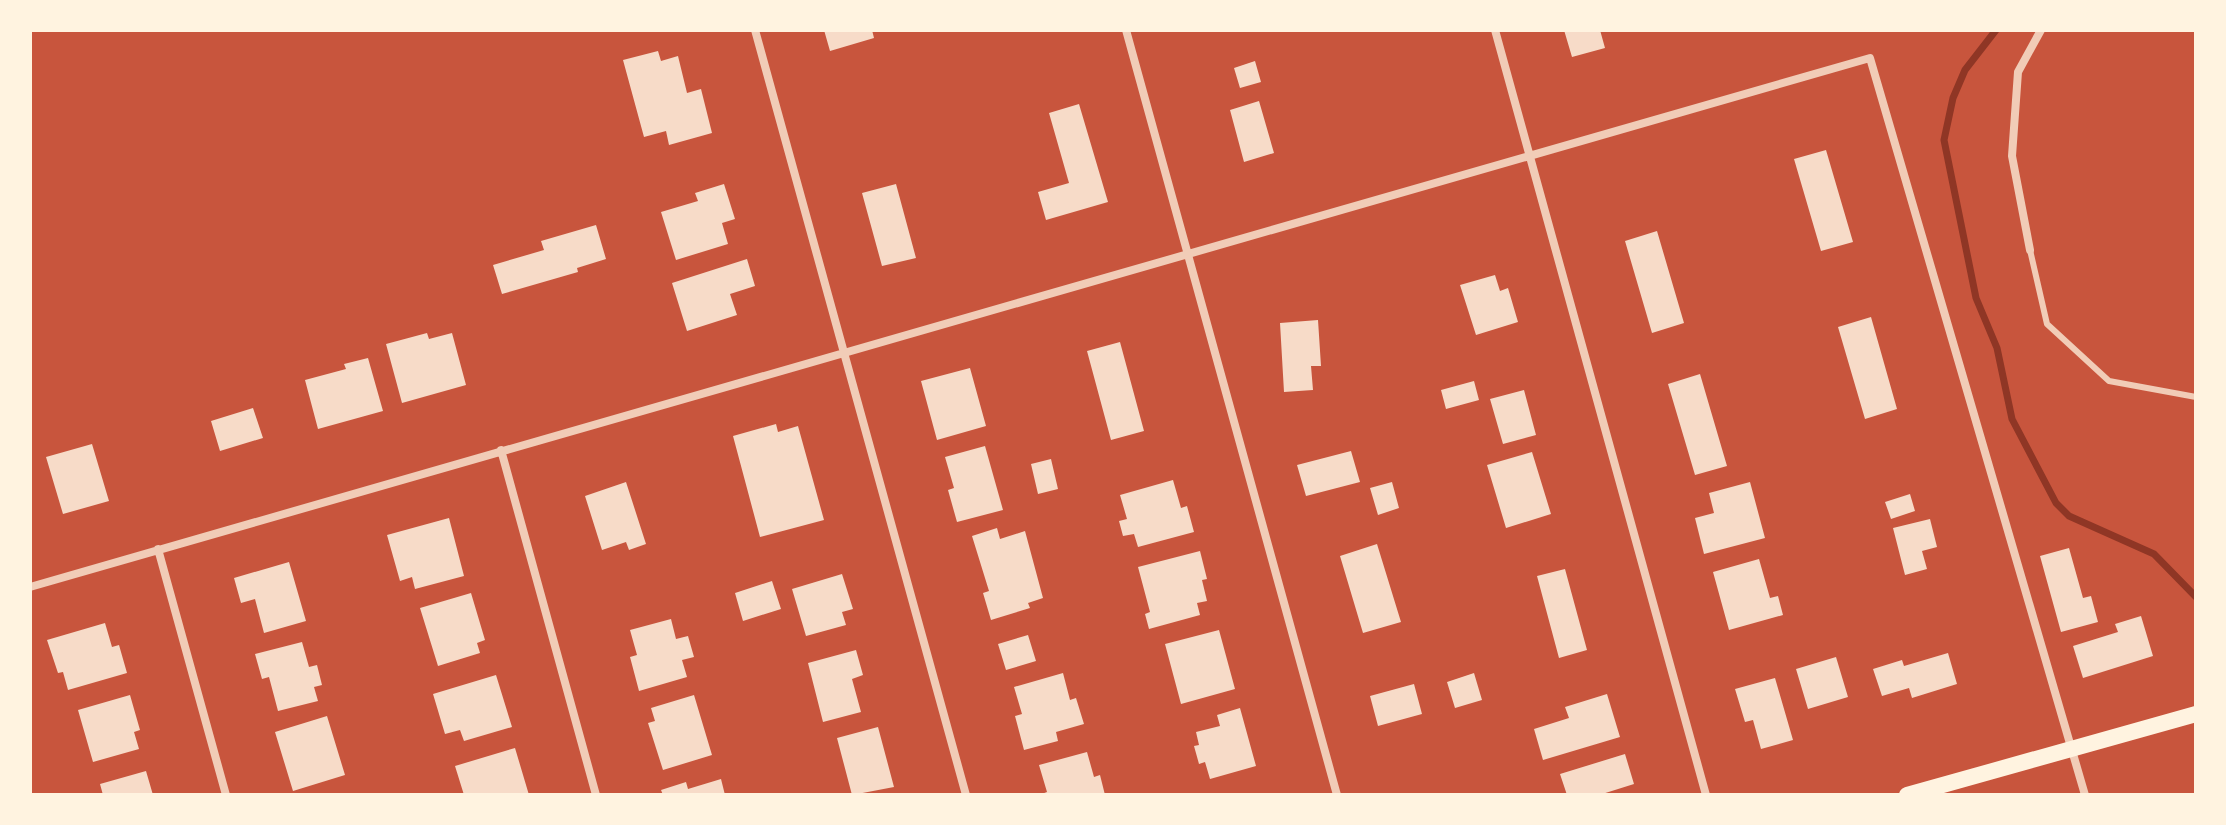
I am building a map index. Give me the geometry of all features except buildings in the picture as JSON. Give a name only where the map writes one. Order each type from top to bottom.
[{"type":"main road","points":[[1907,795],[2196,714]]},
{"type":"street","points":[[755,30],[966,795]]},
{"type":"street","points":[[1126,30],[1337,795]]},
{"type":"street","points":[[1495,30],[1706,795]]},
{"type":"street","points":[[2030,250],[2012,156],[2018,72],[2041,30]]},
{"type":"street","points":[[30,587],[1870,58],[2085,795]]},
{"type":"street","points":[[501,450],[596,795]]},
{"type":"street","points":[[158,549],[226,795]]},
{"type":"lane","points":[[2030,250],[2047,324],[2109,381],[2196,397]]},
{"type":"waterway","points":[[1996,30],[1965,70],[1953,98],[1944,140],[1976,298],[1997,348],[2012,419],[2056,503],[2069,516],[2154,554],[2196,597]]}]
